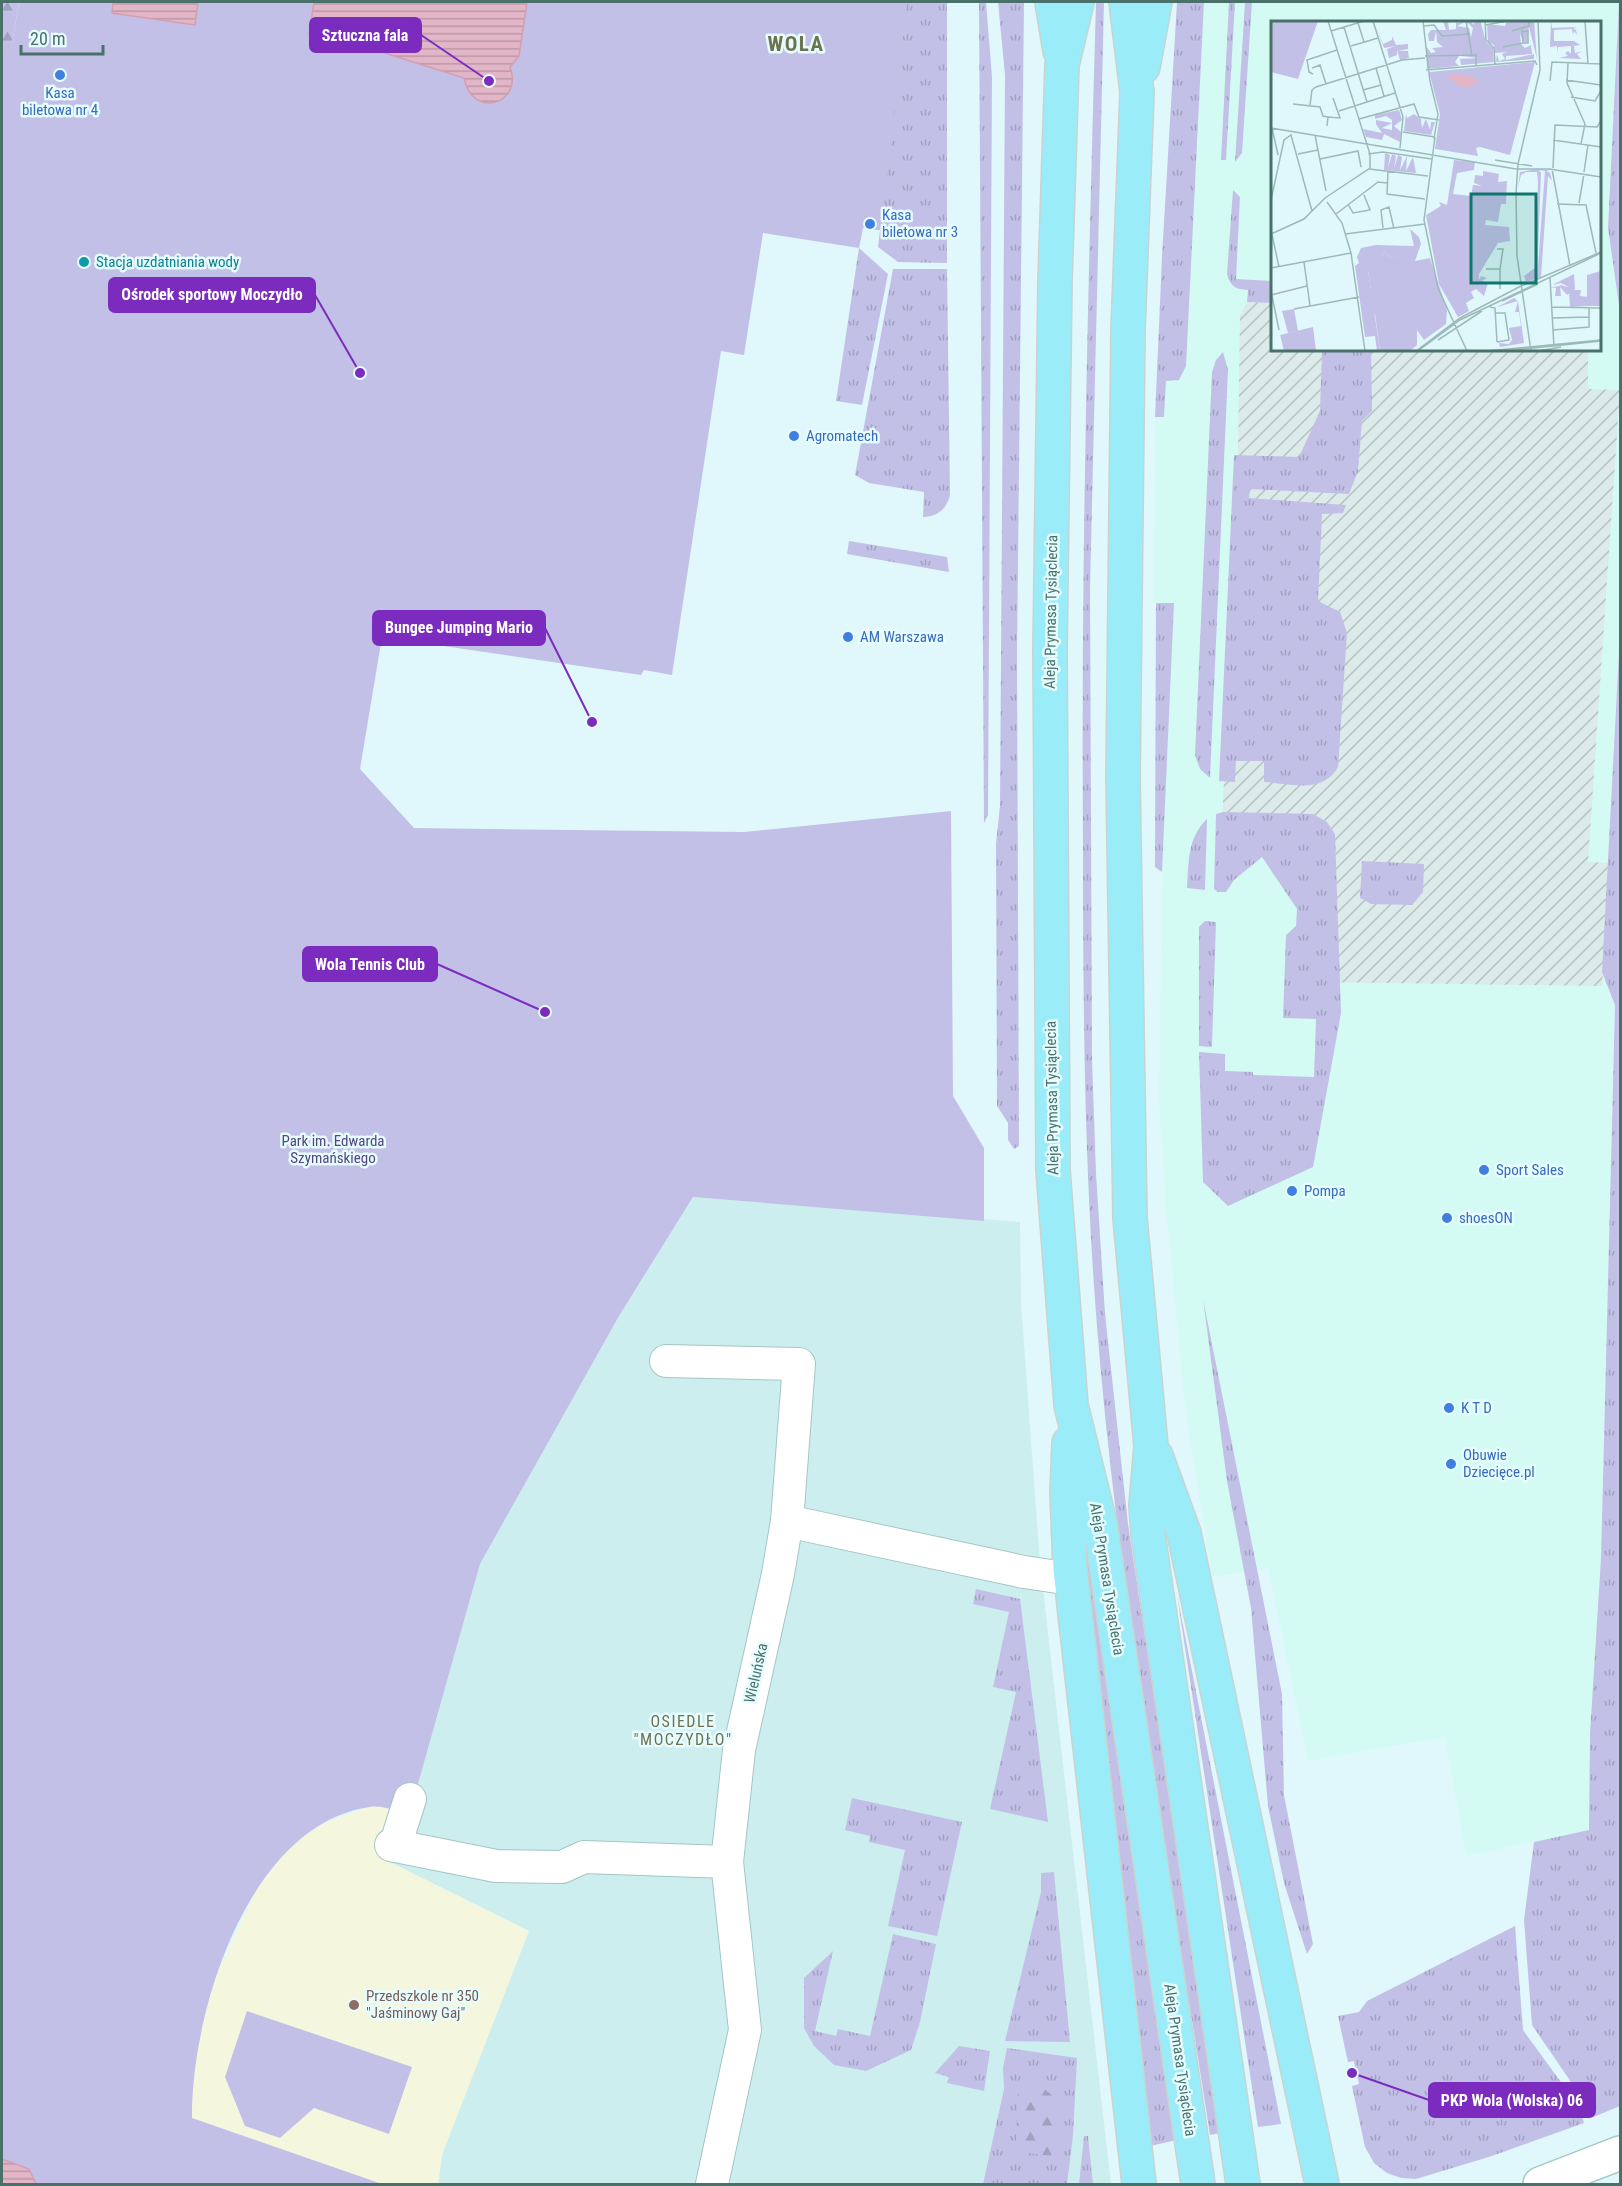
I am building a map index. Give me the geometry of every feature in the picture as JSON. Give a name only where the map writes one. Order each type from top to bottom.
[{"type":"main road","points":[[1052,2],[1062,65]]},
{"type":"main road","name":"Aleja Prymasa Tysiąclecia","points":[[1077,2],[1062,65],[1050,649],[1050,1074],[1053,1170],[1071,1405],[1100,1523],[1198,2184]]},
{"type":"main road","points":[[1126,2],[1137,92]]},
{"type":"main road","points":[[1155,2],[1137,92],[1128,321],[1123,778],[1130,1218],[1150,1434],[1150,1470],[1146,1505],[1148,1534],[1243,2184]]},
{"type":"main road","points":[[1071,1405],[1067,1492],[1071,1579],[1139,2184]]},
{"type":"main road","points":[[1150,1434],[1184,1533],[1322,2184]]},
{"type":"main road","points":[[1540,2184],[1620,2153]]},
{"type":"street","name":"Wieluńska","points":[[666,1361],[799,1364],[787,1521],[778,1574],[739,1750],[727,1862],[745,2030],[712,2184]]},
{"type":"street","points":[[787,1521],[1024,1572],[1071,1579]]},
{"type":"street","points":[[410,1799],[393,1845],[496,1866],[562,1867],[584,1857],[727,1862]]},
{"type":"shaded area","points":[[113,2],[198,2],[195,25],[112,13]]},
{"type":"shaded area","points":[[314,2],[527,2],[519,56],[510,67],[512,80],[510,90],[504,98],[486,103],[477,99],[469,91],[464,78],[350,42],[309,35]]},
{"type":"shaded area","points":[[1204,2],[1619,2],[1608,228],[1620,312],[1620,634],[1602,972],[1615,1005],[1601,1558],[1590,1733],[1589,1830],[1466,1856],[1445,1737],[1308,1761],[1268,1568],[1212,1577],[1185,1407],[1166,1208],[1159,1104],[1162,872],[1174,604],[1153,603],[1155,417],[1164,417],[1166,381],[1196,169]]},
{"type":"shaded area","points":[[1247,302],[1271,303],[1271,351],[1588,351],[1588,389],[1620,390],[1588,862],[1608,863],[1602,986],[1317,982],[1320,848],[1221,848],[1238,454],[1240,315]]},
{"type":"shaded area","points":[[693,1197],[1020,1222],[1021,1303],[1040,1563],[1111,2184],[438,2184],[442,2155],[386,1860],[416,1791],[480,1564],[619,1316]]},
{"type":"shaded area","name":"Przedszkole nr 350 \"Jaśminowy Gaj\"","points":[[371,1806],[402,1811],[386,1860],[529,1931],[442,2155],[438,2184],[382,2184],[192,2118],[191,2088],[201,2032],[215,1978],[258,1886],[272,1865],[303,1836],[329,1821]]},
{"type":"shaded area","points":[[2,2159],[29,2169],[36,2184],[2,2184]]},
{"type":"green space","points":[[2,2],[19,2],[11,51],[2,49]]},
{"type":"green space","name":"Park im. Edwarda Szymańskiego","points":[[19,2],[907,2],[880,230],[863,228],[859,248],[763,233],[744,355],[721,351],[672,675],[644,670],[641,675],[382,637],[360,769],[414,828],[744,832],[951,811],[953,1096],[984,1148],[984,1221],[693,1197],[619,1316],[480,1564],[416,1791],[402,1811],[370,1807],[327,1821],[291,1848],[260,1885],[235,1930],[216,1978],[202,2027],[194,2075],[192,2118],[382,2184],[2,2184],[2,49],[11,50]]},
{"type":"green space","points":[[597,2],[947,2],[947,263],[898,262],[878,247],[880,230],[863,228]]},
{"type":"green space","points":[[979,2],[986,2],[992,77],[988,815],[984,823]]},
{"type":"green space","points":[[998,2],[1024,2],[1017,653],[1019,1146],[1014,1149],[1008,1140],[1008,1123],[997,1106],[996,844],[1000,806],[1005,75]]},
{"type":"green space","points":[[1096,2],[1104,2],[1090,588],[1092,1060],[1096,1173],[1105,1314],[1128,1524],[1220,2133],[1210,2135],[1130,1623],[1105,1417],[1092,1255],[1083,959],[1083,631]]},
{"type":"green space","points":[[1177,2],[1204,2],[1186,366],[1179,380],[1166,381],[1164,417],[1155,417],[1162,257]]},
{"type":"green space","points":[[1229,2],[1235,2],[1226,160],[1221,160]]},
{"type":"green space","points":[[1245,2],[1252,2],[1242,153],[1235,162]]},
{"type":"green space","points":[[1620,2],[1620,312],[1608,228]]},
{"type":"green space","points":[[1233,190],[1240,197],[1236,279],[1271,281],[1271,303],[1247,302],[1248,290],[1234,287],[1227,274]]},
{"type":"green space","points":[[859,248],[888,274],[862,405],[836,401]]},
{"type":"green space","points":[[893,269],[947,269],[950,495],[944,508],[937,514],[923,517],[924,492],[869,483],[855,475]]},
{"type":"green space","points":[[1322,351],[1371,351],[1372,411],[1362,421],[1358,471],[1349,494],[1250,489],[1249,498],[1346,505],[1343,513],[1322,514],[1318,601],[1340,612],[1347,633],[1338,767],[1324,781],[1295,785],[1264,782],[1264,761],[1236,761],[1235,782],[1219,781],[1234,455],[1299,457],[1320,411]]},
{"type":"green space","points":[[1223,352],[1228,370],[1210,778],[1200,769],[1195,755],[1212,372],[1216,360]]},
{"type":"green space","points":[[849,541],[947,557],[949,572],[847,554]]},
{"type":"green space","points":[[1156,603],[1174,603],[1162,872],[1155,867]]},
{"type":"green space","points":[[1620,634],[1620,2106],[1591,2118],[1586,2104],[1532,2025],[1524,1920],[1534,1842],[1589,1830],[1590,1734],[1601,1558],[1615,1005],[1602,972]]},
{"type":"green space","points":[[1223,812],[1313,814],[1327,822],[1335,834],[1341,1013],[1313,1167],[1228,1206],[1203,1182],[1199,1052],[1225,1054],[1225,1071],[1253,1072],[1253,1075],[1314,1077],[1316,1019],[1283,1018],[1286,935],[1296,926],[1297,909],[1262,857],[1234,880],[1226,892],[1218,892],[1214,889],[1216,814]]},
{"type":"green space","points":[[1207,819],[1205,890],[1187,888],[1192,842],[1200,826]]},
{"type":"green space","points":[[1362,861],[1424,864],[1423,892],[1412,905],[1371,904],[1360,898]]},
{"type":"green space","points":[[1205,921],[1216,922],[1212,1047],[1199,1046],[1199,927]]},
{"type":"green space","points":[[1203,1299],[1282,1694],[1284,1795],[1313,1944],[1307,1954],[1284,1883],[1268,1806],[1251,1608],[1227,1481]]},
{"type":"green space","points":[[1085,1534],[1177,2140],[1150,2146],[1083,1538]]},
{"type":"green space","points":[[976,1589],[1020,1599],[1048,1822],[990,1809],[1016,1692],[993,1687],[1009,1612],[973,1604]]},
{"type":"green space","points":[[1177,1595],[1281,2124],[1258,2127]]},
{"type":"green space","points":[[852,1798],[962,1822],[937,1936],[888,1926],[905,1850],[869,1842],[870,1836],[845,1830]]},
{"type":"green space","points":[[1054,1872],[1070,2042],[1005,2041],[1041,1892],[1041,1873]]},
{"type":"green space","points":[[1515,1926],[1523,2030],[1579,2107],[1584,2123],[1492,2156],[1416,2179],[1401,2178],[1387,2173],[1374,2163],[1365,2147],[1352,2086],[1359,2084],[1354,2061],[1348,2062],[1338,2016],[1359,2012],[1367,2001]]},
{"type":"green space","points":[[893,1934],[936,1944],[920,2022],[911,2050],[866,2071],[834,2065],[814,2046],[804,2028],[804,1978],[833,1951],[815,2031],[836,2036],[838,2029],[870,2036]]},
{"type":"green space","points":[[247,2011],[412,2067],[389,2134],[314,2108],[280,2138],[245,2126],[225,2077]]},
{"type":"green space","points":[[959,2046],[990,2051],[984,2091],[947,2083],[949,2077],[935,2073]]},
{"type":"green space","points":[[1007,2048],[1077,2058],[1073,2136],[1067,2184],[983,2184],[1004,2089],[1003,2068]]},
{"type":"green space","points":[[1040,2086],[1057,2099],[1060,2137],[1051,2156],[1023,2152],[1016,2140],[1018,2089]]},
{"type":"green space","points":[[1084,2136],[1088,2136],[1093,2184],[1079,2184]]},
{"type":"place","name":"Kasa biletowa nr 4","points":[[60,75]]},
{"type":"place","name":"Sztuczna fala","points":[[489,81]]},
{"type":"place","name":"Kasa biletowa nr 3","points":[[870,224]]},
{"type":"place","name":"Stacja uzdatniania wody","points":[[84,262]]},
{"type":"place","name":"Ośrodek sportowy Moczydło","points":[[360,373]]},
{"type":"place","name":"Agromatech","points":[[794,436]]},
{"type":"place","name":"AM Warszawa","points":[[848,637]]},
{"type":"place","name":"Bungee Jumping Mario","points":[[592,722]]},
{"type":"place","name":"Wola Tennis Club","points":[[545,1012]]},
{"type":"place","name":"Sport Sales","points":[[1484,1170]]},
{"type":"place","name":"Pompa","points":[[1292,1191]]},
{"type":"place","name":"shoesON","points":[[1447,1218]]},
{"type":"place","name":"K T D","points":[[1449,1408]]},
{"type":"place","name":"Obuwie Dziecięce.pl","points":[[1451,1464]]},
{"type":"place","name":"Przedszkole nr 350 \"Jaśminowy Gaj\"","points":[[354,2005]]},
{"type":"place","name":"PKP Wola (Wolska) 06","points":[[1352,2073]]},
{"type":"district","name":"WOLA","points":[[796,44]]},
{"type":"district","name":"OSIEDLE \"MOCZYDŁO\"","points":[[683,1730]]}]
